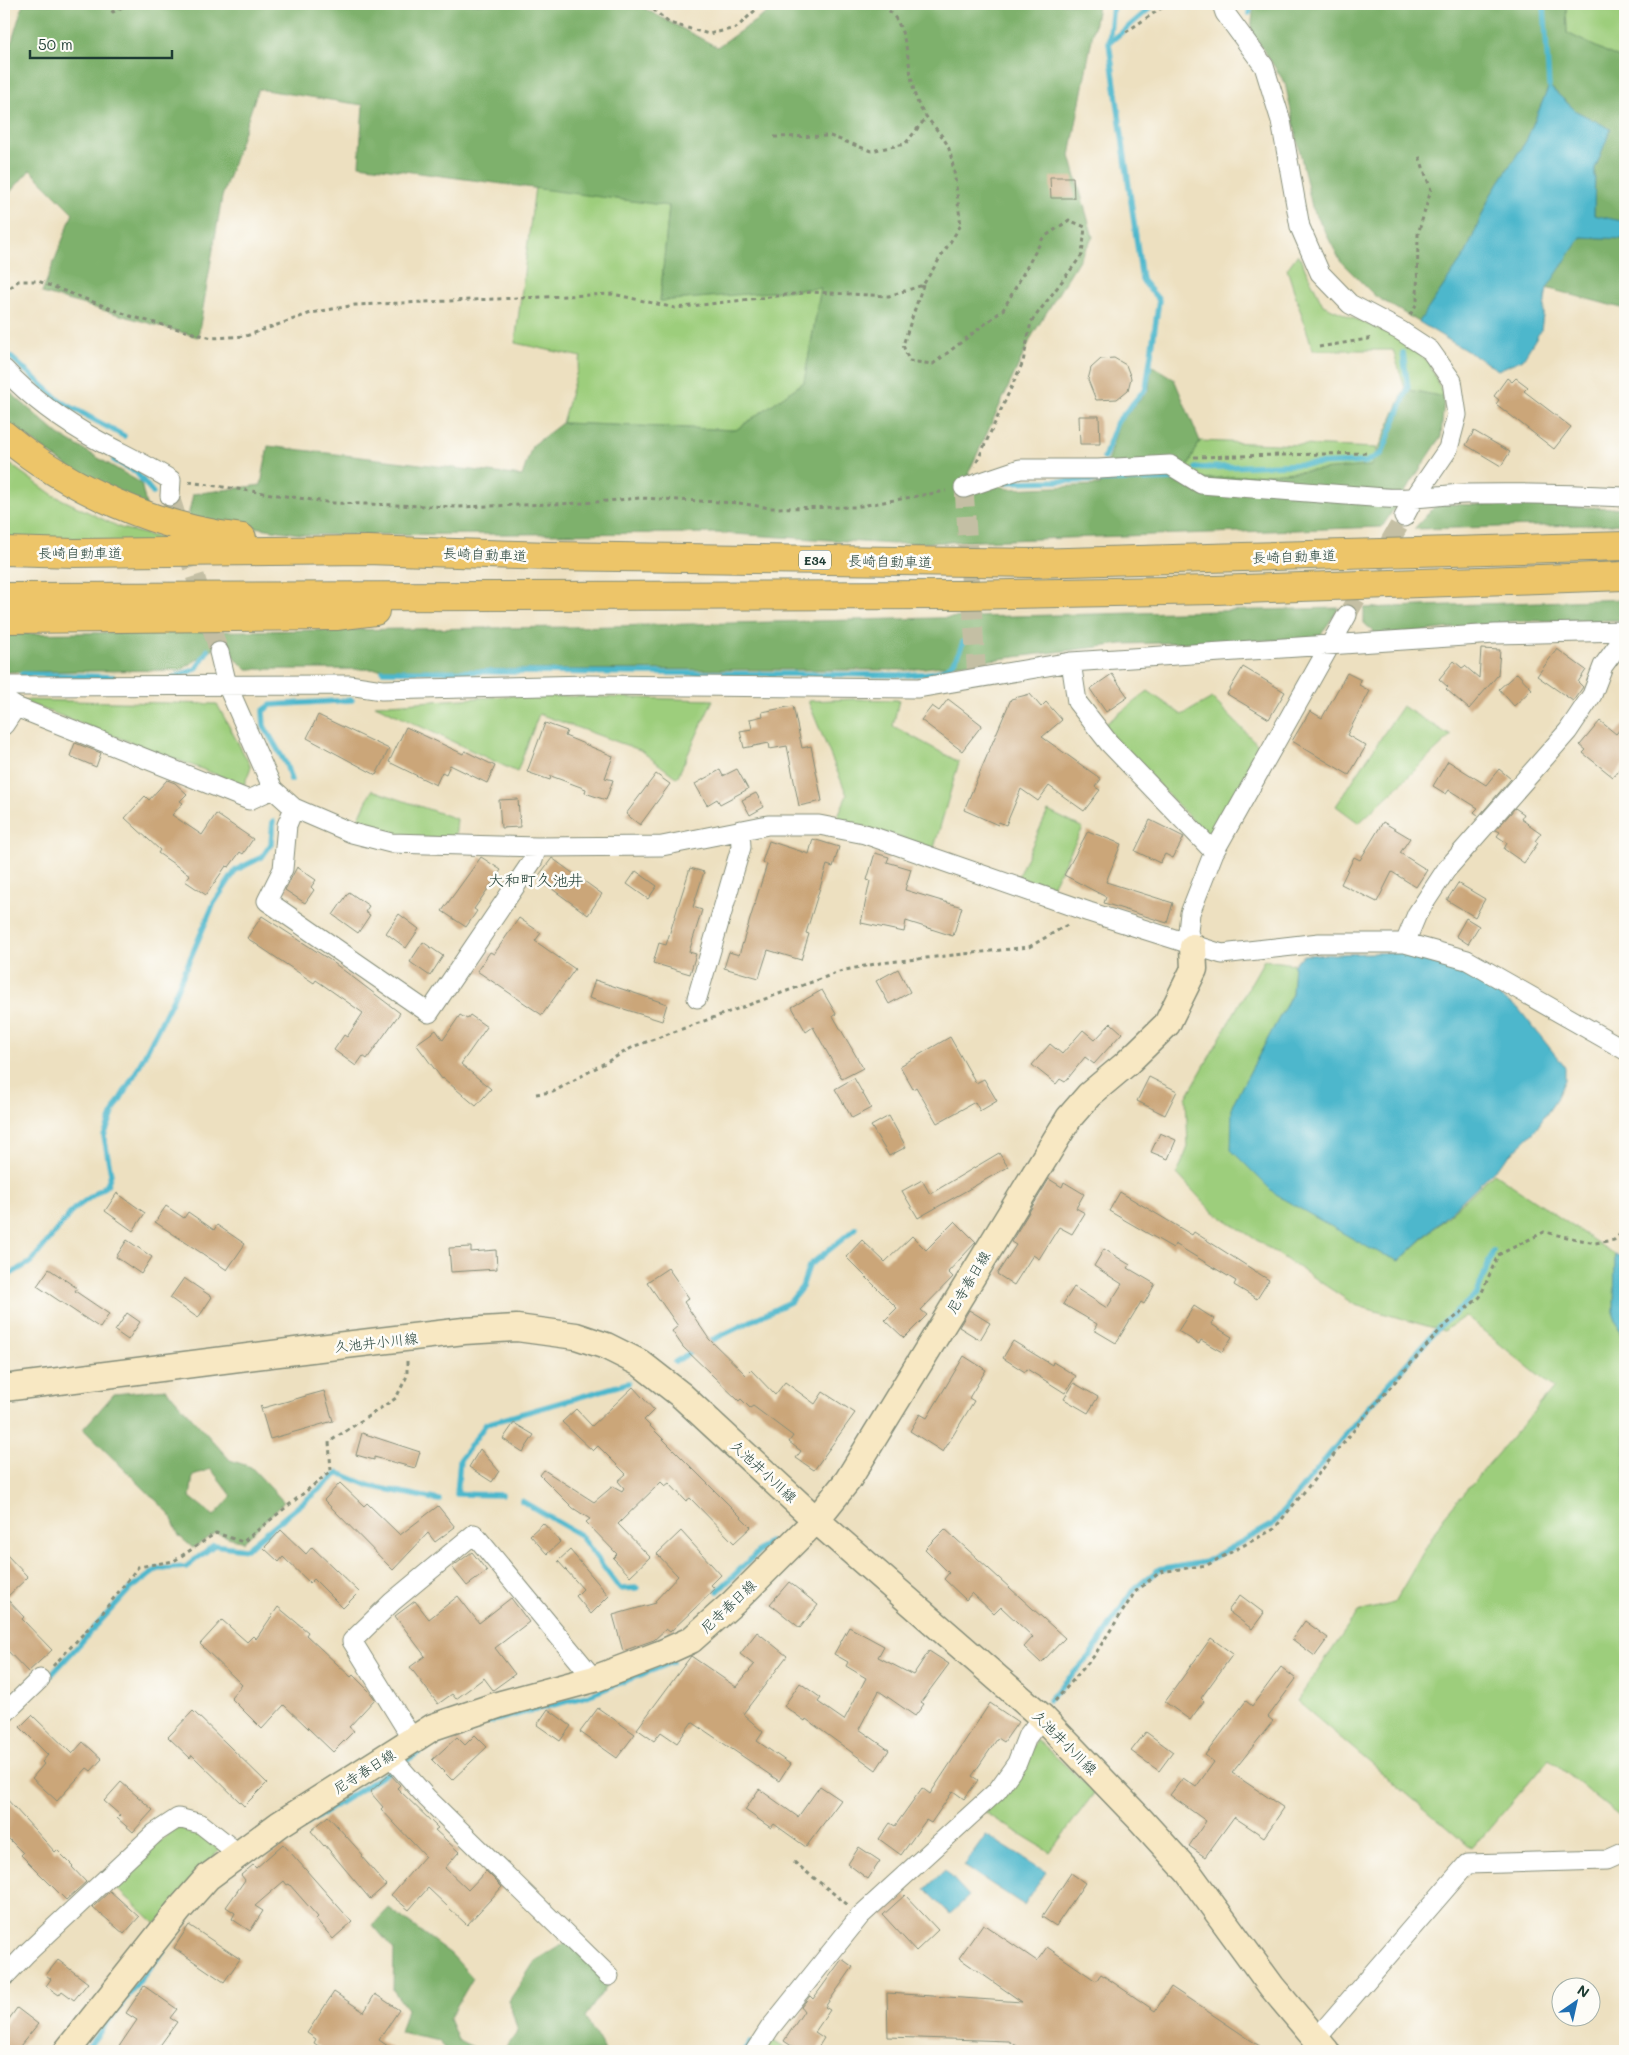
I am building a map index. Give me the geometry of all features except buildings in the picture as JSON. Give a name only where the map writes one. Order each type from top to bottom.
[{"type":"highway","points":[[4,435],[29,456],[88,490],[157,519],[217,535],[368,550]]},
{"type":"highway","name":"長崎自動車道","points":[[4,551],[85,553],[368,550],[560,556],[1033,563],[1625,546]]},
{"type":"highway","points":[[4,597],[982,594],[1215,590],[1625,576]]},
{"type":"highway","points":[[4,619],[336,616],[493,595]]},
{"type":"street","points":[[1222,4],[1225,13],[1264,66],[1281,120],[1300,227],[1320,273],[1350,304],[1400,331],[1430,350],[1452,381],[1457,415],[1448,449],[1413,500],[1404,517]]},
{"type":"street","points":[[4,369],[18,385],[60,417],[99,441],[144,462],[170,488]]},
{"type":"street","points":[[964,488],[1020,469],[1098,469],[1170,465],[1201,484],[1413,500],[1438,495],[1542,493],[1625,497]]},
{"type":"street","points":[[1193,946],[1188,932],[1190,913],[1214,852],[1347,615]]},
{"type":"street","points":[[4,686],[349,685],[382,690],[589,685],[918,688],[1071,662],[1495,634],[1625,631]]},
{"type":"street","points":[[1405,943],[1417,914],[1446,870],[1568,731],[1592,696],[1603,666],[1625,636]]},
{"type":"street","points":[[219,652],[227,685],[273,789],[294,808],[352,833],[391,843],[537,847],[662,846],[768,825],[819,825],[865,834],[1089,912],[1222,954],[1319,943],[1405,943],[1467,960],[1625,1050]]},
{"type":"street","points":[[1071,662],[1076,702],[1109,742],[1214,852]]},
{"type":"street","points":[[4,725],[10,703],[249,800],[273,789]]},
{"type":"street","points":[[294,808],[288,824],[282,869],[267,901],[429,1013],[533,860],[537,847]]},
{"type":"street","points":[[697,998],[741,847],[740,830]]},
{"type":"street","name":"尼寺春日線","points":[[67,2051],[178,1911],[208,1877],[302,1809],[396,1762],[413,1740],[433,1727],[501,1704],[594,1679],[660,1654],[691,1640],[734,1602],[816,1520],[848,1480],[1069,1118],[1089,1095],[1126,1064],[1167,1024],[1194,969],[1193,946]]},
{"type":"street","name":"久池井小川線","points":[[4,1388],[464,1332],[517,1328],[576,1336],[606,1346],[640,1363],[681,1395],[816,1520],[1042,1717],[1188,1872],[1272,1987],[1321,2045]]},
{"type":"street","points":[[413,1740],[352,1641],[392,1602],[474,1534],[594,1679]]},
{"type":"street","points":[[4,1714],[40,1679]]},
{"type":"street","points":[[755,2051],[770,2028],[860,1916],[997,1791],[1017,1763],[1028,1737],[1042,1717]]},
{"type":"street","points":[[396,1762],[427,1798],[609,1976]]},
{"type":"street","points":[[4,1977],[26,1953],[155,1833],[178,1818],[201,1824],[239,1854]]},
{"type":"street","points":[[1321,2045],[1467,1864],[1607,1860],[1625,1852]]},
{"type":"path","points":[[107,4],[113,12],[128,4]]},
{"type":"path","points":[[647,4],[669,23],[709,34],[736,28],[762,4]]},
{"type":"path","points":[[811,4],[831,4]]},
{"type":"path","points":[[170,488],[219,485],[332,503],[458,507],[584,503],[640,498],[739,503],[770,508],[855,507],[964,488],[1023,362],[1031,322],[1082,254],[1085,227],[1069,220],[1043,238],[1003,310],[933,364],[909,361],[903,345],[924,285],[961,225],[949,148],[926,118],[915,97],[899,21],[887,7],[878,4]]},
{"type":"path","points":[[1126,32],[1167,4]]},
{"type":"path","points":[[774,137],[830,136],[871,151],[905,144],[926,118]]},
{"type":"path","points":[[1319,347],[1355,342],[1400,331],[1417,303],[1418,234],[1431,190],[1418,153]]},
{"type":"path","points":[[4,293],[18,280],[38,281],[133,317],[212,338],[246,336],[311,314],[355,304],[613,294],[676,308],[811,292],[889,296],[924,285]]},
{"type":"path","points":[[1170,465],[1192,457],[1368,453]]},
{"type":"path","points":[[536,1094],[553,1092],[635,1046],[844,970],[880,963],[1029,948],[1089,912]]},
{"type":"path","points":[[1042,1717],[1094,1656],[1135,1592],[1160,1572],[1207,1565],[1274,1529],[1367,1414],[1441,1329],[1480,1297],[1498,1255],[1544,1232],[1595,1243],[1614,1240],[1625,1230]]},
{"type":"path","points":[[40,1679],[100,1616],[138,1568],[174,1561],[216,1533],[243,1542],[331,1471],[330,1442],[396,1398],[400,1391],[407,1376],[406,1354],[400,1340]]},
{"type":"path","points":[[794,1862],[851,1908]]},
{"type":"green space","points":[[23,4],[636,4],[717,47],[774,8],[771,4],[1096,4],[1098,6],[1070,156],[1093,237],[1032,336],[968,474],[1009,489],[1100,485],[1119,423],[1149,390],[1151,365],[1174,379],[1200,441],[1181,481],[1371,466],[1405,389],[1444,397],[1441,437],[1382,527],[893,544],[717,533],[306,535],[188,517],[193,494],[261,485],[268,446],[522,476],[532,446],[562,423],[736,430],[804,382],[821,288],[660,301],[669,206],[359,165],[363,105],[258,89],[222,197],[198,337],[42,293],[73,213],[30,170],[4,199],[4,68]]},
{"type":"green space","points":[[1254,4],[1566,4],[1567,33],[1625,61],[1625,214],[1621,221],[1594,216],[1595,169],[1610,129],[1576,111],[1549,86],[1526,141],[1490,196],[1466,253],[1419,322],[1375,296],[1341,262],[1312,207],[1285,83],[1251,31]]},
{"type":"green space","points":[[1566,4],[1625,4],[1625,61],[1567,33]]},
{"type":"green space","points":[[535,187],[669,206],[660,301],[821,287],[804,382],[736,430],[562,423],[581,357],[515,343]]},
{"type":"green space","points":[[1581,237],[1625,239],[1625,309],[1546,288]]},
{"type":"green space","points":[[1298,254],[1323,305],[1404,340],[1429,363],[1444,397],[1405,389],[1393,350],[1313,350],[1287,269]]},
{"type":"green space","points":[[4,387],[59,435],[141,483],[147,509],[80,475],[4,421]]},
{"type":"green space","points":[[1200,441],[1377,448],[1371,466],[1181,481]]},
{"type":"green space","points":[[4,460],[53,495],[121,528],[196,547],[4,540]]},
{"type":"green space","points":[[1437,504],[1625,508],[1625,524],[1414,529]]},
{"type":"green space","points":[[1625,599],[1625,620],[1516,621],[1378,636],[1364,623],[1364,608]]},
{"type":"green space","points":[[1339,608],[1318,639],[1122,644],[908,670],[246,669],[221,644],[181,670],[4,672],[4,634],[571,627]]},
{"type":"green space","points":[[1148,691],[1182,715],[1212,698],[1262,749],[1210,839],[1103,726]]},
{"type":"green space","points":[[520,695],[713,700],[677,778],[640,750],[539,714],[517,772],[375,705]]},
{"type":"green space","points":[[19,700],[217,704],[251,767],[244,785]]},
{"type":"green space","points":[[899,700],[893,726],[959,762],[934,848],[837,818],[847,795],[808,701]]},
{"type":"green space","points":[[1402,706],[1451,736],[1359,823],[1336,806]]},
{"type":"green space","points":[[372,790],[457,819],[455,839],[389,837],[356,824]]},
{"type":"green space","points":[[1048,811],[1083,828],[1050,890],[1018,876]]},
{"type":"green space","points":[[1264,960],[1294,964],[1292,994],[1232,1105],[1399,1261],[1494,1173],[1615,1255],[1614,1315],[1625,1346],[1625,1820],[1549,1759],[1472,1849],[1297,1701],[1358,1612],[1394,1603],[1444,1516],[1554,1388],[1465,1316],[1444,1331],[1355,1305],[1211,1210],[1177,1174],[1188,1147],[1186,1098]]},
{"type":"green space","points":[[166,1389],[230,1460],[251,1467],[284,1502],[243,1542],[216,1533],[193,1548],[179,1536],[170,1514],[83,1429],[114,1394]],"holes":[[[211,1469],[232,1496],[214,1516],[190,1497],[193,1475]]]},
{"type":"green space","points":[[1036,1739],[1095,1792],[1050,1852],[984,1812],[1012,1787]]},
{"type":"green space","points":[[178,1827],[201,1832],[219,1850],[156,1924],[110,1882]]},
{"type":"green space","points":[[389,1908],[451,1954],[473,1978],[449,2019],[458,2040],[482,2051],[446,2051],[440,2041],[400,2033],[407,2009],[393,1990],[394,1950],[373,1925]]},
{"type":"green space","points":[[575,1937],[614,1976],[585,2017],[605,2051],[502,2051],[518,2032],[509,2001],[535,1961]]},
{"type":"green space","points":[[772,2039],[790,2051],[764,2051]]},
{"type":"water","points":[[1549,86],[1576,111],[1611,129],[1595,169],[1594,215],[1621,221],[1625,214],[1625,239],[1581,237],[1547,288],[1541,330],[1523,359],[1498,370],[1419,322],[1466,253],[1490,196],[1526,141]]},
{"type":"water","points":[[1403,952],[1469,977],[1518,1008],[1565,1067],[1565,1080],[1554,1103],[1534,1132],[1399,1261],[1369,1248],[1276,1195],[1231,1150],[1232,1105],[1292,994],[1294,964],[1304,955]]},
{"type":"water","points":[[1615,1255],[1625,1257],[1625,1346],[1614,1315]]},
{"type":"water","points":[[986,1835],[1046,1872],[1024,1905],[964,1866]]},
{"type":"water","points":[[945,1870],[969,1896],[950,1914],[925,1889]]},
{"type":"waterway","points":[[1104,458],[1117,422],[1146,388],[1159,300],[1142,280],[1109,43],[1113,4]]},
{"type":"waterway","points":[[1109,43],[1155,4]]},
{"type":"waterway","points":[[1249,13],[1251,4]]},
{"type":"waterway","points":[[1544,4],[1549,86]]},
{"type":"waterway","points":[[4,351],[60,401],[124,436]]},
{"type":"waterway","points":[[1196,468],[1366,462],[1382,453],[1408,388],[1403,353]]},
{"type":"waterway","points":[[114,460],[136,472],[153,493]]},
{"type":"waterway","points":[[1008,482],[1178,479]]},
{"type":"waterway","points":[[383,671],[907,675],[935,672],[949,667],[959,653],[963,642]]},
{"type":"waterway","points":[[172,678],[196,669],[208,650]]},
{"type":"waterway","points":[[22,674],[113,677]]},
{"type":"waterway","points":[[291,780],[286,764],[264,726],[263,711],[271,705],[352,700]]},
{"type":"waterway","points":[[4,1278],[31,1262],[74,1209],[107,1185],[111,1174],[104,1136],[115,1108],[136,1072],[171,1003],[214,903],[236,870],[262,857],[271,844],[273,821]]},
{"type":"waterway","points":[[704,1344],[790,1302],[802,1287],[809,1266],[856,1228]]},
{"type":"waterway","points":[[1049,1700],[1092,1653],[1133,1590],[1158,1570],[1205,1562],[1272,1525],[1364,1412],[1439,1327],[1477,1294],[1493,1251]]},
{"type":"waterway","points":[[675,1362],[696,1349]]},
{"type":"waterway","points":[[502,1495],[457,1494],[460,1460],[486,1424],[628,1383]]},
{"type":"waterway","points":[[45,1682],[129,1590],[158,1569],[186,1567],[214,1545],[246,1549],[339,1473],[370,1486],[439,1500]]},
{"type":"waterway","points":[[522,1501],[580,1535],[620,1589],[637,1588]]},
{"type":"waterway","points":[[718,1591],[769,1541]]},
{"type":"waterway","points":[[488,1722],[587,1696],[673,1662]]},
{"type":"waterway","points":[[272,1846],[448,1734]]},
{"type":"waterway","points":[[85,2051],[163,1951]]},
{"type":"waterway","points":[[744,2051],[750,2042]]},
{"type":"tunnel","points":[[964,488],[977,679]]},
{"type":"tunnel","points":[[170,496],[219,652]]},
{"type":"tunnel","points":[[1347,615],[1404,517]]},
{"type":"district","name":"大和町久池井","points":[[536,879]]}]
